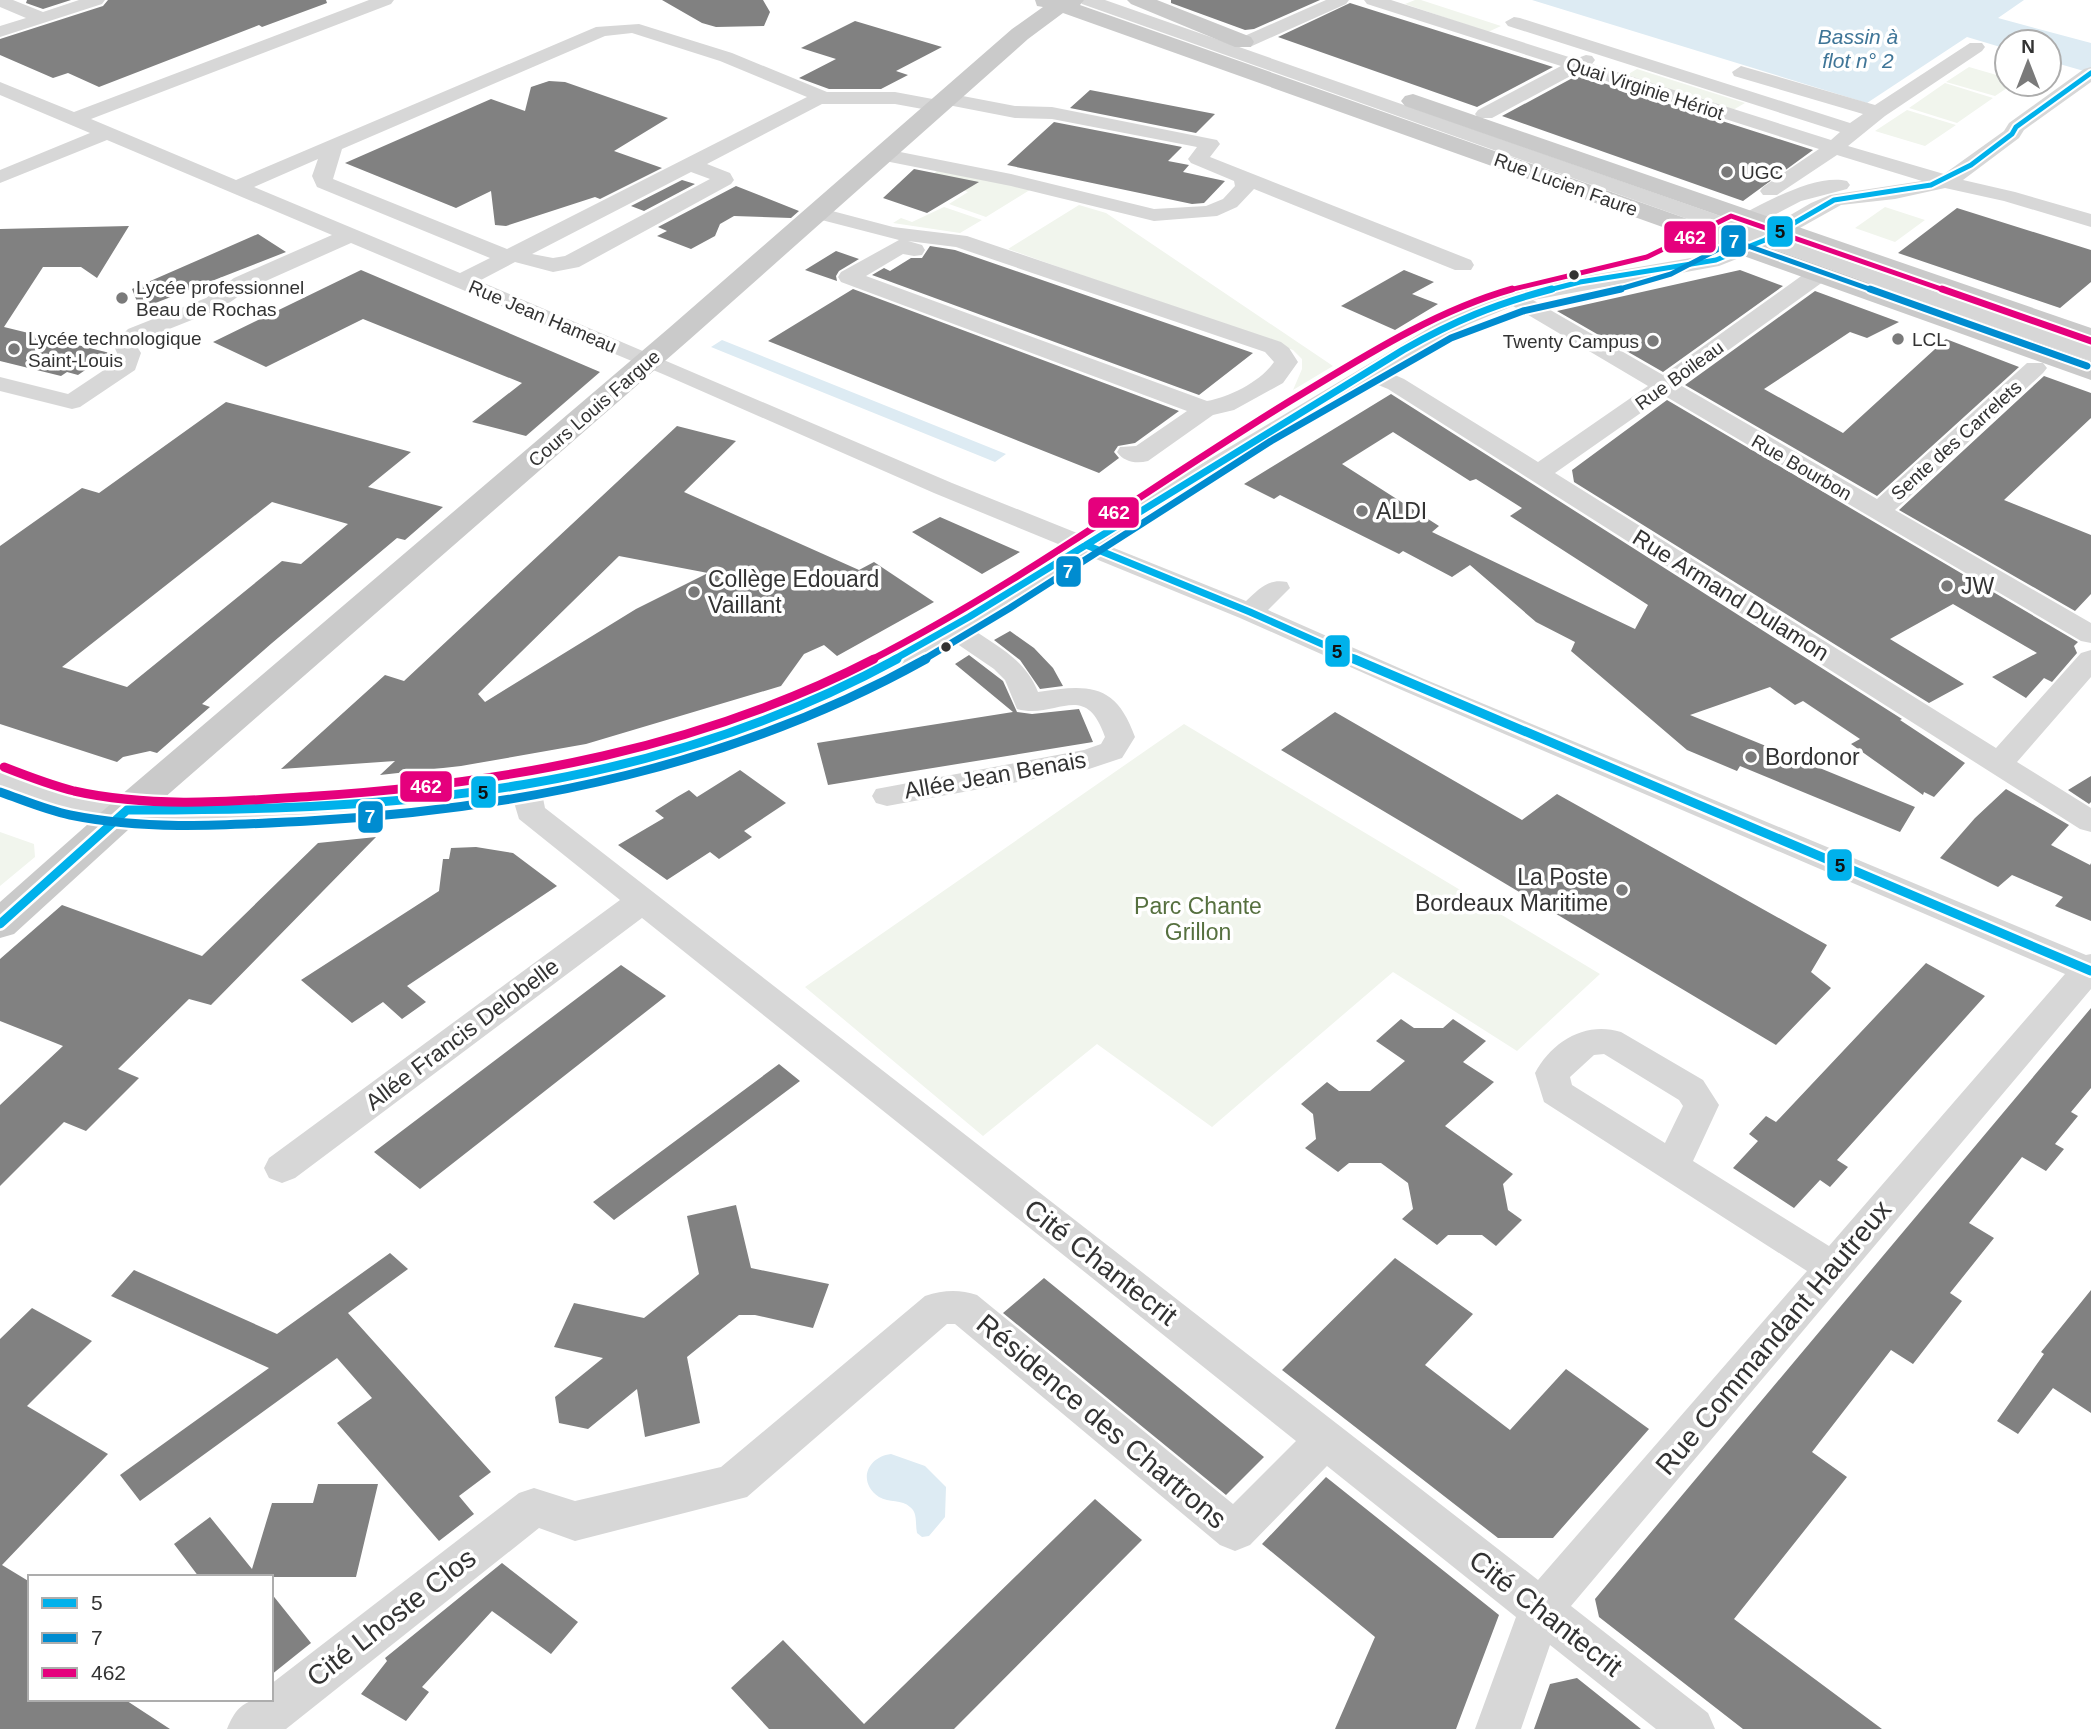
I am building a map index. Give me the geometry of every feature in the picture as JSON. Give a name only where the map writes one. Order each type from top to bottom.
[{"type":"main road","points":[[1113,0],[1200,26]]},
{"type":"main road","name":"Rue Lucien Faure","points":[[1138,0],[1200,26],[1750,229],[1819,274],[2091,371]]},
{"type":"main road","name":"Rue Lucien Faure","points":[[1064,1],[1750,229],[2091,337]]},
{"type":"main road","name":"Cours Louis Fargue","points":[[0,924],[127,810],[884,155],[1020,34],[1064,1]]},
{"type":"street","points":[[0,32],[96,0]]},
{"type":"street","points":[[73,119],[385,0]]},
{"type":"street","points":[[1246,42],[1340,0]]},
{"type":"street","name":"Quai Virginie Hériot","points":[[1373,0],[1835,148],[2091,221]]},
{"type":"street","points":[[0,1],[42,18]]},
{"type":"street","name":"Quai Virginie Hériot","points":[[1492,15],[1853,130]]},
{"type":"street","points":[[1501,41],[1528,27]]},
{"type":"street","points":[[236,187],[602,31],[633,28],[726,57],[819,94],[817,97]]},
{"type":"street","points":[[1750,229],[1853,130],[1976,47]]},
{"type":"street","points":[[1485,114],[1604,51]]},
{"type":"street","name":"Quai Virginie Hériot","points":[[1725,68],[1878,112]]},
{"type":"street","points":[[0,779],[78,804],[127,810],[258,811],[364,807],[526,787],[654,758],[743,730],[821,698],[952,628],[1369,372],[1459,320],[1514,298],[1579,282],[1702,264],[1810,190],[1892,179],[1919,172],[1943,162],[1996,131],[2016,127],[2091,73]]},
{"type":"street","name":"Rue Jean Hameau","points":[[0,88],[648,360],[781,419],[1250,612],[1414,685],[2090,969]]},
{"type":"street","points":[[461,281],[817,97],[895,98],[1015,112],[1052,113],[1210,144],[1198,159],[1463,265]]},
{"type":"street","points":[[1735,116],[1761,101]]},
{"type":"street","points":[[1644,272],[1750,229],[1837,199],[1895,192],[1947,181],[1965,171],[2012,134],[2016,127]]},
{"type":"street","points":[[0,177],[107,133]]},
{"type":"street","points":[[333,146],[321,176],[324,183],[524,259],[553,265],[571,262],[724,180],[723,177],[690,164]]},
{"type":"street","points":[[884,155],[1011,180],[1154,215],[1210,212],[1230,203],[1245,187],[1244,178]]},
{"type":"street","points":[[817,213],[892,233],[942,238],[968,244],[1260,342],[1281,353],[1286,362],[1275,378],[1226,405],[1205,409],[1139,456],[1129,452]]},
{"type":"street","points":[[1750,229],[2091,354]]},
{"type":"street","points":[[0,384],[72,402],[127,365],[129,353],[124,345],[136,334],[214,303],[242,283],[350,235]]},
{"type":"street","points":[[914,250],[901,246],[849,277],[1205,409]]},
{"type":"street","name":"Rue Boileau","points":[[1536,472],[1555,464],[1819,274]]},
{"type":"street","name":"Rue Bourbon","points":[[1514,298],[2091,635]]},
{"type":"street","name":"Sente des Carrelets","points":[[1875,509],[1887,504],[2035,368]]},
{"type":"street","name":"Rue Armand Dulamon","points":[[1369,372],[1396,384],[2091,822]]},
{"type":"street","points":[[1250,612],[1277,588]]},
{"type":"street","name":"Allée Jean Benais","points":[[887,796],[1089,759],[1112,751],[1120,737],[1111,710],[1095,698],[1079,696],[1027,703],[1018,677],[1004,663],[952,628]]},
{"type":"street","points":[[1999,764],[2091,659]]},
{"type":"street","name":"Cité Chantecrit","points":[[526,787],[530,812],[1692,1729]]},
{"type":"street","name":"Allée Francis Delobelle","points":[[282,1168],[642,901]]},
{"type":"street","name":"Rue Commandant Hautreux","points":[[1498,1729],[1541,1609],[2090,969]]},
{"type":"street","points":[[1672,1166],[1833,1267]]},
{"type":"street","name":"Résidence des Chartrons","points":[[534,1507],[575,1521],[733,1483],[939,1308],[963,1307],[1235,1531],[1325,1439]]},
{"type":"street","name":"Cité Lhoste Clos","points":[[250,1729],[453,1567],[534,1507]]},
{"type":"green space","points":[[1415,0],[1501,26],[1488,32],[1405,4]]},
{"type":"green space","points":[[1969,67],[1993,74],[1993,95],[1946,82]]},
{"type":"green space","points":[[1637,69],[1745,103],[1733,110],[1625,76]]},
{"type":"green space","points":[[1945,83],[1993,98],[1957,123],[1909,108]]},
{"type":"green space","points":[[1907,110],[1956,125],[1925,146],[1875,131]]},
{"type":"green space","points":[[938,170],[1033,188],[986,217],[949,204],[968,192],[928,179]]},
{"type":"green space","points":[[1079,205],[1106,213],[1333,366],[1293,390],[1302,369],[1302,359],[1293,350],[1008,249]]},
{"type":"green space","points":[[944,207],[982,220],[960,233],[893,223],[901,218],[912,222]]},
{"type":"green space","points":[[1885,207],[1925,220],[1895,242],[1855,228]]},
{"type":"green space","name":"Parc Chante Grillon","points":[[1184,724],[1600,974],[1517,1051],[1393,972],[1212,1127],[1097,1044],[983,1136],[805,987]]},
{"type":"green space","points":[[0,832],[34,844],[35,857],[0,886]]},
{"type":"water","name":"Bassin à flot n° 2","points":[[1532,0],[2024,0],[1998,18],[2035,28],[1993,28],[1993,45],[1967,37],[1867,103]]},
{"type":"water","name":"Bassin à flot n° 2","points":[[2063,35],[2091,43],[2091,73],[2063,65]]},
{"type":"water","points":[[722,340],[1006,454],[995,462],[711,347]]},
{"type":"water","points":[[891,1454],[925,1466],[946,1487],[945,1517],[929,1536],[922,1537],[917,1533],[913,1509],[903,1503],[879,1497],[868,1484],[871,1465],[883,1456]]},
{"type":"building","points":[[27,0],[71,0],[43,9],[26,3]]},
{"type":"building","points":[[108,0],[326,0],[327,3],[262,27],[259,25],[99,87],[68,73],[53,78],[0,55],[0,39],[103,6]]},
{"type":"building","points":[[662,0],[763,0],[770,12],[764,26],[716,27],[702,23]]},
{"type":"building","points":[[1171,0],[1320,0],[1254,29],[1245,30],[1171,3]]},
{"type":"building","points":[[1350,3],[1553,67],[1477,107],[1278,37]]},
{"type":"building","points":[[855,21],[942,47],[896,71],[908,75],[881,89],[829,89],[799,78],[836,59],[801,48]]},
{"type":"building","points":[[1578,75],[1813,150],[1743,201],[1502,116]]},
{"type":"building","points":[[549,81],[565,82],[668,118],[614,151],[662,168],[600,199],[595,197],[506,226],[495,225],[491,191],[456,208],[345,163],[491,99],[525,111],[531,87]]},
{"type":"building","points":[[1090,90],[1215,114],[1196,133],[1070,108]]},
{"type":"building","points":[[1054,122],[1182,147],[1168,161],[1189,165],[1183,172],[1225,181],[1204,203],[1192,204],[1007,165]]},
{"type":"building","points":[[914,169],[979,182],[927,213],[883,198]]},
{"type":"building","points":[[682,180],[695,184],[644,211],[631,206]]},
{"type":"building","points":[[736,186],[799,211],[791,218],[734,216],[720,224],[715,236],[691,249],[657,236],[667,231],[658,227]]},
{"type":"building","points":[[1957,208],[2091,250],[2091,282],[2060,308],[1898,253]]},
{"type":"building","points":[[129,226],[97,278],[81,267],[43,267],[4,327],[110,353],[78,375],[67,372],[61,376],[0,361],[0,229]]},
{"type":"building","points":[[258,234],[286,252],[140,309],[132,289]]},
{"type":"building","points":[[930,246],[955,250],[1253,353],[1199,395],[872,275],[884,268],[890,271],[911,258],[922,258]]},
{"type":"building","points":[[836,251],[859,259],[839,271],[837,281],[805,270]]},
{"type":"building","points":[[361,270],[600,372],[526,436],[472,422],[522,383],[363,319],[266,367],[213,342]]},
{"type":"building","points":[[1404,270],[1434,282],[1412,294],[1438,304],[1395,330],[1341,306]]},
{"type":"building","name":"Twenty Campus","points":[[1740,270],[1783,286],[1663,372],[1557,311]]},
{"type":"building","points":[[853,289],[1179,411],[1135,443],[1118,446],[1114,452],[1119,458],[1099,473],[768,341]]},
{"type":"building","points":[[1815,291],[1899,322],[1867,338],[1850,332],[1764,389],[1843,433],[1946,339],[2019,367],[1877,496],[1685,385]]},
{"type":"building","points":[[2044,376],[2091,393],[2091,418],[2004,500],[2091,535],[2091,594],[2075,611],[1899,510]]},
{"type":"building","points":[[1391,394],[1902,719],[1900,720],[1965,763],[1934,797],[1924,792],[1923,795],[1851,744],[1860,739],[1803,701],[1795,705],[1770,687],[1690,715],[1915,807],[1900,832],[1740,766],[1737,771],[1687,750],[1571,651],[1575,642],[1536,622],[1470,565],[1452,577],[1403,551],[1399,554],[1280,495],[1274,499],[1244,484]],"holes":[[[1393,432],[1470,481],[1476,479],[1522,508],[1510,516],[1648,605],[1635,629],[1432,532],[1439,526],[1342,464]]]},
{"type":"building","points":[[1667,400],[2078,642],[2074,646],[2077,653],[2052,682],[2044,678],[2026,698],[1992,677],[2037,653],[1953,604],[1890,639],[1964,684],[1929,703],[1574,482],[1572,470]]},
{"type":"building","points":[[226,402],[411,452],[368,487],[443,507],[405,540],[397,538],[272,643],[202,704],[210,707],[157,753],[150,751],[123,757],[117,762],[0,724],[0,546],[82,488],[99,493]],"holes":[[[272,502],[348,524],[301,564],[282,561],[127,687],[62,667]]]},
{"type":"building","name":"Collège Edouard Vaillant","points":[[677,426],[736,441],[684,492],[859,570],[874,562],[934,602],[837,656],[824,645],[804,654],[781,686],[586,744],[461,766],[380,775],[395,761],[281,769],[385,675],[404,681]],"holes":[[[619,556],[708,573],[636,609],[485,702],[478,694]]]},
{"type":"building","points":[[940,517],[1020,552],[982,574],[912,532]]},
{"type":"building","points":[[1010,631],[1034,648],[1053,668],[1063,686],[1040,689],[1020,660],[994,640]]},
{"type":"building","points":[[969,655],[1003,681],[1017,712],[1032,714],[1079,709],[1093,742],[828,785],[817,743],[1013,712],[955,664]]},
{"type":"building","name":"La Poste Bordeaux Maritime","points":[[1335,712],[1522,820],[1557,794],[1827,945],[1811,972],[1831,988],[1776,1045],[1281,750]]},
{"type":"building","points":[[740,770],[786,803],[744,831],[752,837],[719,859],[710,852],[667,880],[618,845],[664,818],[655,811],[677,797],[689,790],[697,797]]},
{"type":"building","points":[[2091,776],[2091,802],[2089,804],[2068,790]]},
{"type":"building","points":[[2006,789],[2069,825],[2051,845],[2090,865],[2091,863],[2091,921],[2055,906],[2063,897],[2012,875],[1998,887],[1940,858],[1975,818]]},
{"type":"building","points":[[376,837],[211,1005],[189,999],[118,1069],[139,1078],[86,1131],[64,1122],[0,1186],[0,1105],[63,1046],[0,1021],[0,959],[62,905],[202,956],[318,843]]},
{"type":"building","points":[[476,847],[513,853],[557,886],[407,986],[426,1002],[402,1019],[383,1002],[352,1023],[301,980],[439,891],[443,859],[449,859],[451,848]]},
{"type":"building","points":[[1926,963],[1985,996],[1837,1160],[1848,1167],[1830,1187],[1820,1180],[1794,1208],[1733,1168],[1758,1141],[1749,1134],[1766,1116],[1776,1122]]},
{"type":"building","points":[[621,965],[666,996],[420,1189],[374,1152]]},
{"type":"building","points":[[2091,1008],[2091,1088],[2071,1112],[2078,1116],[2055,1144],[2064,1149],[2046,1171],[2022,1157],[1969,1223],[1994,1238],[1950,1293],[1962,1301],[1913,1364],[1891,1350],[1812,1452],[1847,1477],[1734,1619],[1882,1729],[1743,1729],[1599,1617],[1595,1599]]},
{"type":"building","points":[[1401,1019],[1414,1028],[1443,1028],[1453,1019],[1486,1041],[1463,1062],[1494,1082],[1445,1126],[1513,1174],[1503,1184],[1508,1210],[1522,1220],[1496,1246],[1482,1235],[1448,1235],[1437,1245],[1402,1219],[1413,1209],[1408,1183],[1381,1163],[1349,1163],[1338,1172],[1305,1148],[1316,1139],[1313,1114],[1301,1104],[1327,1082],[1339,1091],[1370,1091],[1405,1061],[1376,1041]]},
{"type":"building","points":[[779,1064],[800,1081],[614,1220],[593,1202]]},
{"type":"building","points":[[736,1205],[751,1268],[829,1284],[813,1328],[755,1315],[739,1315],[687,1357],[700,1423],[645,1437],[637,1389],[588,1429],[559,1423],[555,1397],[603,1358],[554,1347],[574,1303],[644,1318],[699,1274],[687,1216]]},
{"type":"building","points":[[390,1253],[408,1269],[348,1313],[491,1472],[459,1496],[474,1514],[439,1541],[337,1423],[372,1398],[337,1358],[140,1501],[120,1475],[269,1368],[111,1296],[134,1270],[277,1334]]},
{"type":"building","points":[[1395,1258],[1473,1314],[1425,1365],[1510,1430],[1566,1369],[1649,1429],[1553,1538],[1498,1538],[1282,1370]]},
{"type":"building","points":[[1044,1278],[1264,1457],[1226,1495],[1003,1313]]},
{"type":"building","points":[[2091,1290],[2091,1413],[2053,1388],[2018,1434],[1997,1421],[2044,1354],[2041,1352]]},
{"type":"building","points":[[32,1308],[92,1341],[27,1406],[108,1454],[2,1565],[28,1581],[28,1701],[127,1701],[170,1729],[0,1729],[0,1339]]},
{"type":"building","points":[[1326,1477],[1499,1615],[1456,1729],[1335,1729],[1375,1637],[1262,1544]]},
{"type":"building","points":[[318,1484],[378,1484],[356,1577],[197,1575],[174,1544],[210,1517],[252,1569],[272,1503],[313,1503]]},
{"type":"building","points":[[1095,1499],[1142,1540],[954,1729],[769,1729],[731,1688],[783,1640],[864,1724]]},
{"type":"building","points":[[502,1563],[578,1622],[551,1654],[492,1611],[422,1687],[429,1692],[406,1721],[361,1694],[387,1661],[385,1658]]},
{"type":"building","points":[[273,1596],[311,1643],[273,1673]]},
{"type":"building","points":[[1577,1678],[1641,1729],[1534,1729],[1550,1684]]},
{"type":"transit line","name":"5","points":[[127,810],[282,809],[437,798],[590,774],[665,755],[739,731],[834,691],[924,643],[1403,350],[1457,320],[1517,298],[1580,282],[1716,260],[1765,240],[1834,200],[1931,185],[1971,165],[2012,134],[2016,127],[2091,73]]},
{"type":"transit line","name":"462","points":[[4,767],[66,789],[106,797],[201,802],[396,790],[463,782],[597,759],[663,742],[792,697],[854,669],[912,638],[996,588],[1302,394],[1440,316],[1491,295],[1647,257],[1731,216],[2091,341]]},
{"type":"transit line","name":"7","points":[[0,792],[63,813],[134,824],[198,826],[325,820],[394,815],[532,797],[667,766],[734,745],[799,721],[862,692],[952,643],[1271,441],[1451,338],[1523,311],[1624,289],[1660,278],[1693,264],[1734,241],[2087,366]]},
{"type":"transit line","name":"5","points":[[1086,545],[1250,612],[1414,685],[2091,971]]},
{"type":"transit line","name":"5","points":[[0,924],[127,810]]},
{"type":"place","name":"UGC","points":[[1727,172]]},
{"type":"place","name":"Lycée professionnel Beau de Rochas","points":[[122,298]]},
{"type":"place","name":"LCL","points":[[1898,339]]},
{"type":"place","name":"Twenty Campus","points":[[1653,341]]},
{"type":"place","name":"Lycée technologique Saint-Louis","points":[[14,349]]},
{"type":"place","name":"ALDI","points":[[1362,511]]},
{"type":"place","name":"JW","points":[[1947,586]]},
{"type":"place","name":"Collège Edouard Vaillant","points":[[694,592]]},
{"type":"place","name":"Bordonor","points":[[1751,757]]},
{"type":"place","name":"La Poste Bordeaux Maritime","points":[[1622,890]]}]
